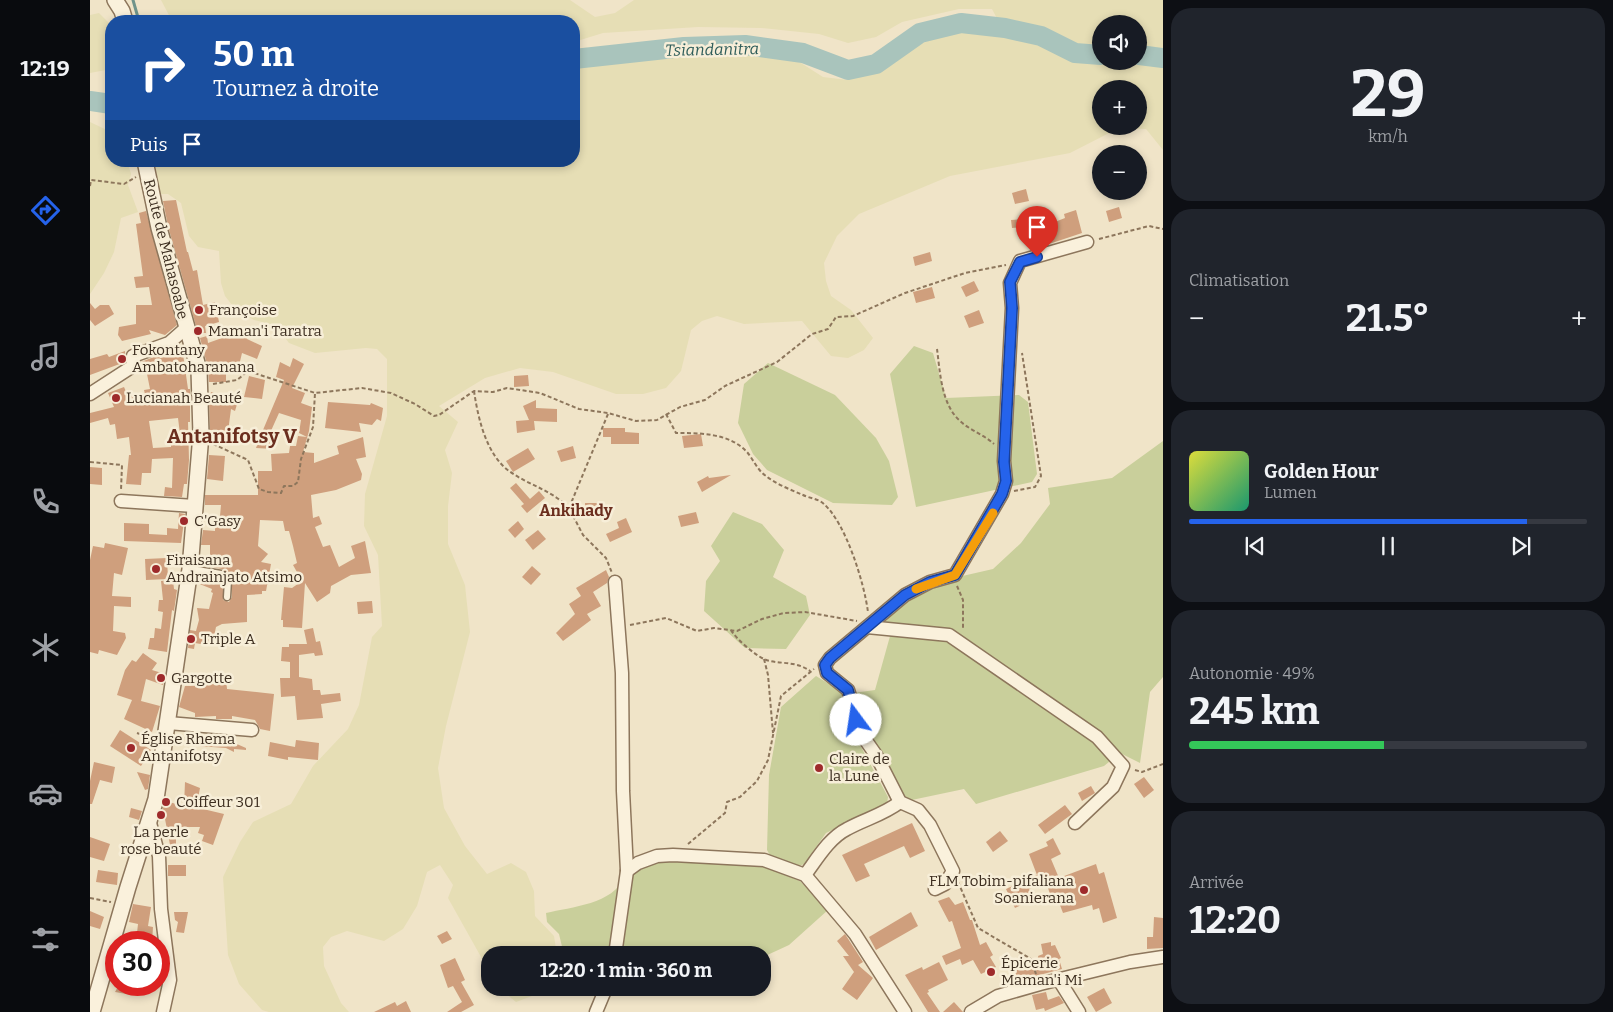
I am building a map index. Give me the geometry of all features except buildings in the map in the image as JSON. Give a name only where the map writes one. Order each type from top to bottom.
[{"type":"street","points":[[115,0],[123,15]]},
{"type":"street","name":"Route de Mahasoabe","points":[[92,1012],[156,799],[190,569],[200,443],[201,385],[199,370],[143,167]]},
{"type":"street","points":[[935,889],[945,884],[953,871],[930,825],[918,810],[900,802],[876,755],[862,735],[848,690],[827,673],[825,665],[830,658],[905,595],[930,582],[955,575],[1002,494],[1006,481],[1004,462],[1012,308],[1010,282],[1020,262],[1087,242]]},
{"type":"street","points":[[90,394],[133,366],[134,356],[169,343],[186,328]]},
{"type":"street","points":[[121,500],[194,506]]},
{"type":"street","points":[[616,582],[620,627],[623,791],[627,871],[617,946]]},
{"type":"street","points":[[868,627],[949,635],[1097,737],[1123,766],[1113,787],[1075,823]]},
{"type":"street","points":[[168,723],[252,730]]},
{"type":"street","points":[[805,875],[832,840],[846,829],[887,813],[900,802]]},
{"type":"street","points":[[150,823],[159,856],[161,909],[170,980],[163,1012]]},
{"type":"street","points":[[627,871],[638,863],[657,856],[672,854],[764,860],[805,875],[855,934],[905,1012]]},
{"type":"street","points":[[971,1012],[998,996],[1130,962],[1163,957]]},
{"type":"street","points":[[1059,980],[1079,1012]]},
{"type":"street","points":[[596,1012],[603,996]]},
{"type":"lane","points":[[190,569],[220,574],[228,580],[228,597]]},
{"type":"path","points":[[90,186],[92,180],[124,184],[136,177],[141,167]]},
{"type":"path","points":[[1087,242],[1150,226],[1163,229]]},
{"type":"path","points":[[201,385],[225,384],[237,380],[248,371],[315,393],[362,388],[391,393],[415,404],[434,416],[439,415],[474,391],[493,392],[507,388],[540,393],[579,409],[608,413],[636,421],[657,420],[680,407],[705,400],[725,386],[777,362],[812,334],[828,329],[836,317],[853,316],[890,298],[965,273],[1020,262]]},
{"type":"path","points":[[1002,494],[1035,487],[1041,476],[1020,346]]},
{"type":"path","points":[[937,349],[942,383],[948,404],[957,418],[985,436],[996,447],[1004,462]]},
{"type":"path","points":[[474,391],[479,423],[494,453],[508,471],[543,487],[569,508],[584,535],[606,558],[616,582]]},
{"type":"path","points":[[200,443],[217,445],[248,460],[259,489],[281,493],[284,486],[293,486],[298,482],[301,459],[312,427],[315,393]]},
{"type":"path","points":[[569,508],[608,413]]},
{"type":"path","points":[[666,414],[676,433],[703,433],[735,442],[765,476],[823,502],[844,537],[864,587],[868,627]]},
{"type":"path","points":[[90,462],[122,465],[121,500]]},
{"type":"path","points":[[955,575],[962,600],[962,625],[968,647]]},
{"type":"path","points":[[620,627],[650,619],[666,618],[697,631],[714,628],[737,631],[770,617],[805,612],[855,620],[868,627]]},
{"type":"path","points":[[731,630],[740,642],[764,659],[804,666],[810,671]]},
{"type":"path","points":[[764,659],[768,675],[773,736]]},
{"type":"path","points":[[672,854],[724,813],[727,802],[740,796],[757,780],[768,760],[781,696],[810,671],[825,665]]},
{"type":"path","points":[[1123,766],[1142,772],[1163,764]]},
{"type":"path","points":[[953,871],[978,928],[1031,959],[1040,984]]},
{"type":"path","points":[[90,898],[124,902]]},
{"type":"shaded area","points":[[161,0],[570,0],[595,17],[615,13],[634,0],[1163,0],[1163,150],[1147,130],[1147,80],[1092,80],[1092,135],[1105,135],[1070,153],[950,176],[859,214],[837,236],[824,263],[826,281],[831,296],[851,310],[873,338],[864,350],[848,358],[831,356],[802,321],[744,324],[717,316],[702,321],[691,330],[681,371],[666,388],[643,394],[616,394],[553,372],[520,368],[485,378],[439,406],[458,422],[445,450],[452,473],[448,506],[448,544],[465,585],[470,632],[446,726],[438,768],[444,808],[465,846],[487,874],[511,863],[526,872],[534,891],[535,916],[554,936],[556,946],[481,946],[481,957],[448,898],[453,885],[440,865],[427,872],[417,906],[403,929],[384,941],[347,931],[331,937],[323,947],[324,966],[341,1003],[349,1012],[269,1012],[262,1010],[239,984],[228,955],[223,877],[240,842],[253,822],[291,804],[313,766],[348,729],[359,705],[372,637],[382,626],[378,555],[364,526],[365,494],[387,416],[387,359],[377,349],[366,348],[315,353],[289,343],[275,325],[254,320],[236,310],[225,296],[221,283],[219,251],[198,247],[189,236],[181,203],[168,194],[159,194],[156,167],[580,167],[580,64],[616,61],[656,50],[776,54],[801,63],[823,77],[848,80],[867,73],[903,43],[930,27],[956,24],[992,30],[1001,26],[992,9],[959,9],[902,22],[876,37],[848,43],[819,34],[761,28],[698,27],[603,33],[580,40],[580,15],[169,15]]},
{"type":"shaded area","points":[[99,13],[105,19],[105,70],[90,73],[90,15]]},
{"type":"shaded area","points":[[90,122],[105,129],[105,167],[129,167],[131,174],[128,185],[138,212],[121,218],[114,252],[104,273],[90,294]]},
{"type":"shaded area","points":[[509,996],[532,996],[516,1002]]},
{"type":"green space","points":[[914,346],[933,353],[946,398],[1019,395],[1028,402],[1037,474],[1032,482],[916,507],[890,374]]},
{"type":"green space","points":[[768,363],[835,395],[876,438],[889,461],[898,497],[892,505],[833,503],[767,470],[753,454],[738,423],[744,384]]},
{"type":"green space","points":[[1163,441],[1163,677],[1150,692],[1140,763],[1120,753],[1104,766],[976,804],[964,789],[907,801],[889,775],[883,754],[867,736],[853,693],[875,690],[892,629],[871,624],[897,605],[945,580],[993,569],[1021,543],[1050,504],[1048,488],[1112,478]]},
{"type":"green space","points":[[733,512],[762,524],[784,550],[773,577],[806,596],[810,615],[786,649],[745,648],[704,611],[706,581],[720,561],[711,546]]},
{"type":"green space","name":"Claire de la Lune","points":[[816,676],[844,693],[852,730],[888,797],[887,804],[826,833],[804,864],[797,867],[772,859],[767,850],[769,775],[781,707]]},
{"type":"green space","points":[[662,857],[762,866],[800,881],[828,910],[789,945],[771,953],[771,946],[562,946],[559,934],[547,922],[546,913],[602,899],[619,886],[624,877]]},
{"type":"waterway","points":[[133,0],[137,15]]},
{"type":"waterway","name":"Tsiandanitra","points":[[580,58],[684,47],[745,45],[803,53],[848,70],[876,64],[920,33],[961,23],[1005,28],[1041,36],[1075,53],[1092,54]]},
{"type":"waterway","name":"Tsiandanitra","points":[[1147,56],[1163,58]]},
{"type":"waterway","name":"Tsiandanitra","points":[[90,101],[105,103]]},
{"type":"slow traffic","points":[[916,589],[930,582],[955,575],[993,513]]},
{"type":"place","name":"Françoise","points":[[199,310]]},
{"type":"place","name":"Maman'i Taratra","points":[[198,331]]},
{"type":"place","name":"Fokontany Ambatoharanana","points":[[122,359]]},
{"type":"place","name":"Lucianah Beauté","points":[[116,398]]},
{"type":"place","name":"C'Gasy","points":[[184,521]]},
{"type":"place","name":"Firaisana Andrainjato Atsimo","points":[[156,569]]},
{"type":"place","name":"Triple A","points":[[191,639]]},
{"type":"place","name":"Gargotte","points":[[161,678]]},
{"type":"place","name":"Église Rhema Antanifotsy","points":[[131,748]]},
{"type":"place","name":"Claire de la Lune","points":[[819,768]]},
{"type":"place","name":"Coiffeur 301","points":[[166,802]]},
{"type":"place","name":"La perle rose beauté","points":[[161,815]]},
{"type":"place","name":"FLM Tobim-pifaliana Soanierana","points":[[1084,890]]},
{"type":"place","name":"Épicerie Maman'i Mi","points":[[991,972]]},
{"type":"district","name":"Antanifotsy V","points":[[232,436]]},
{"type":"district","name":"Ankihady","points":[[576,510]]},
{"type":"route","points":[[856,720],[848,690],[827,673],[825,665],[830,658],[905,595],[930,582],[955,575],[1002,494],[1006,481],[1004,462],[1005,416],[1012,308],[1010,282],[1020,262],[1037,257]]}]
